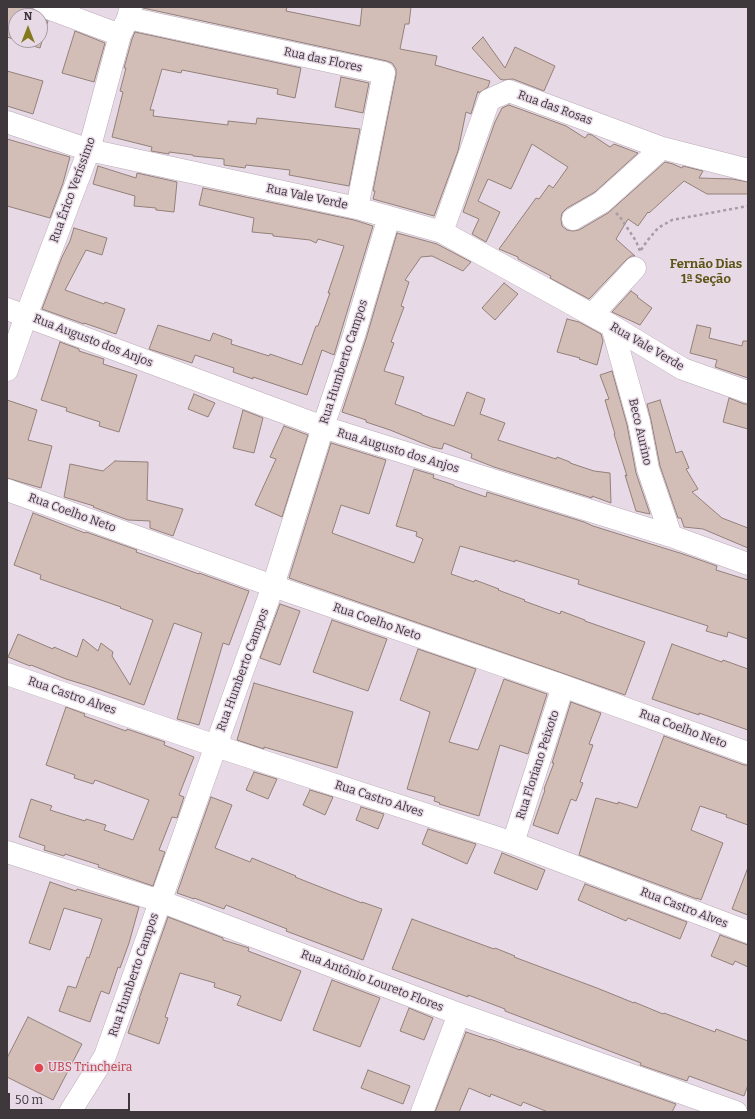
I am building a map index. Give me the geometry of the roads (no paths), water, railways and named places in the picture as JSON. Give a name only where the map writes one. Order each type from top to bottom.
[{"type":"street","name":"Rua das Flores","points":[[45,7],[126,20],[384,73],[358,208]]},
{"type":"street","name":"Rua Érico Veríssimo","points":[[7,370],[17,312],[89,150],[126,20]]},
{"type":"street","name":"Rua das Rosas","points":[[442,232],[489,100],[509,91],[662,148],[748,170]]},
{"type":"street","name":"Rua Vale Verde","points":[[7,122],[89,150],[358,208],[442,232],[612,326],[683,369],[748,392]]},
{"type":"street","points":[[573,219],[602,202],[662,148]]},
{"type":"street","name":"Rua Humberto Campos","points":[[70,1112],[105,1056],[216,746],[273,586],[323,427],[354,335],[389,217]]},
{"type":"street","points":[[592,315],[637,260]]},
{"type":"street","name":"Rua Augusto dos Anjos","points":[[17,312],[323,427],[671,536],[748,564]]},
{"type":"street","name":"Beco Aurino","points":[[612,326],[639,422],[648,469],[671,536]]},
{"type":"street","name":"Rua Coelho Neto","points":[[7,490],[273,586],[563,686],[748,753]]},
{"type":"street","name":"Rua Castro Alves","points":[[7,674],[216,746],[513,842],[748,932]]},
{"type":"street","name":"Rua Floriano Peixoto","points":[[513,842],[563,686]]},
{"type":"street","name":"Rua Antônio Loureto Flores","points":[[7,852],[160,901],[459,1014],[736,1112]]},
{"type":"street","points":[[422,1112],[459,1014]]},
{"type":"place","name":"UBS Trincheira","points":[[39,1068]]},
{"type":"district","name":"Fernão Dias 1ª Seção","points":[[706,272]]}]
